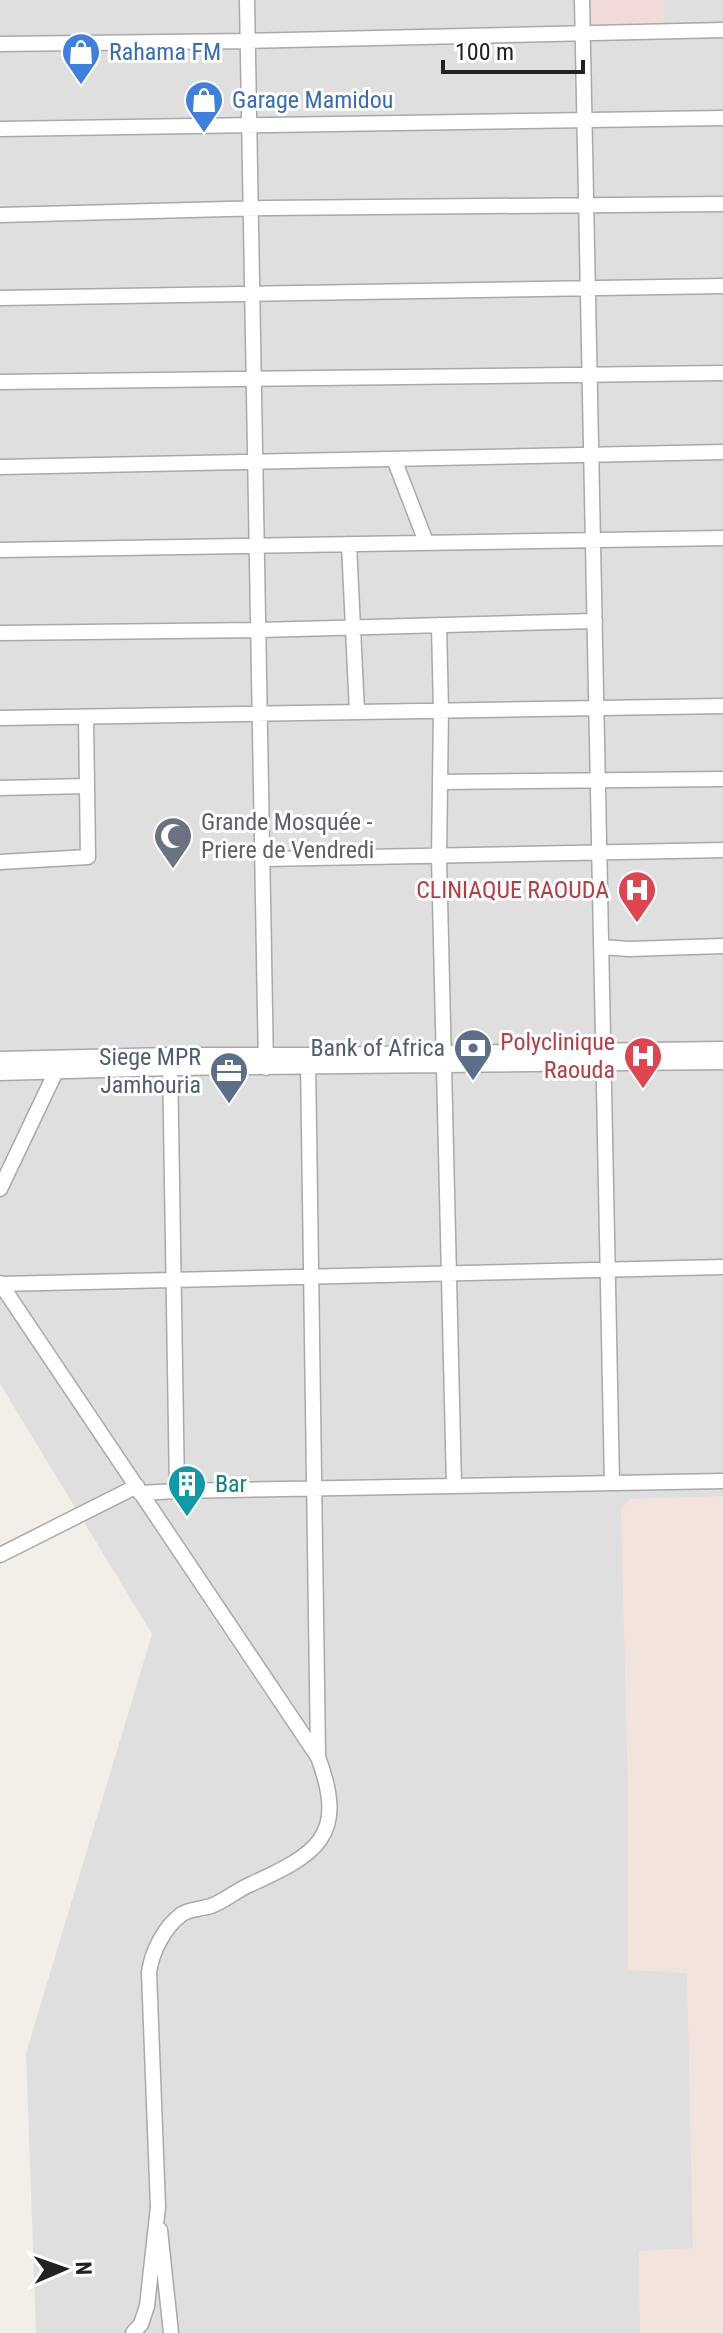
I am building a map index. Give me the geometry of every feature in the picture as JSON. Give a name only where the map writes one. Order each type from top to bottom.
[{"type":"street","points":[[247,0],[266,1061]]},
{"type":"street","points":[[582,0],[612,1483]]},
{"type":"street","points":[[0,44],[723,30]]},
{"type":"street","points":[[0,129],[723,118]]},
{"type":"street","points":[[0,215],[251,208],[723,204]]},
{"type":"street","points":[[0,298],[723,286]]},
{"type":"street","points":[[0,382],[723,373]]},
{"type":"street","points":[[0,467],[723,452]]},
{"type":"street","points":[[394,459],[426,542]]},
{"type":"street","points":[[0,550],[723,538]]},
{"type":"street","points":[[349,544],[357,712]]},
{"type":"street","points":[[0,633],[595,621]]},
{"type":"street","points":[[439,625],[439,857],[454,1486]]},
{"type":"street","points":[[0,718],[723,706]]},
{"type":"street","points":[[0,862],[88,857],[86,717]]},
{"type":"street","points":[[440,782],[723,779]]},
{"type":"street","points":[[0,788],[87,786]]},
{"type":"street","points":[[263,859],[723,850]]},
{"type":"street","points":[[601,947],[723,946]]},
{"type":"street","points":[[603,1057],[723,1049]]},
{"type":"street","points":[[0,1059],[308,1061],[603,1057],[723,1062]]},
{"type":"street","points":[[0,1189],[62,1058]]},
{"type":"street","points":[[0,1073],[55,1072],[170,1061]]},
{"type":"street","points":[[170,1061],[177,1491]]},
{"type":"street","points":[[308,1061],[318,1757]]},
{"type":"street","points":[[0,1284],[723,1267]]},
{"type":"street","points":[[0,1284],[318,1757],[328,1782],[328,1826],[315,1848],[281,1870],[211,1906],[183,1913],[166,1931],[151,1957],[151,2067],[158,2207],[171,2333]]},
{"type":"street","points":[[0,1555],[138,1490],[723,1481]]},
{"type":"street","points":[[133,2333],[141,2324],[147,2306],[158,2207]]},
{"type":"shaded area","points":[[0,0],[723,0],[723,2333],[36,2333],[26,2053],[152,1634],[0,1384]]},
{"type":"shaded area","points":[[591,0],[664,0],[664,26],[592,26]]},
{"type":"shaded area","points":[[723,1496],[723,2333],[640,2333],[639,2251],[693,2248],[687,1973],[628,1970],[628,1791],[621,1509],[630,1499]]},
{"type":"place","name":"Rahama FM","points":[[81,86]]},
{"type":"place","name":"Garage Mamidou","points":[[204,134]]},
{"type":"place","name":"Grande Mosquée - Priere de Vendredi","points":[[173,870]]},
{"type":"place","name":"CLINIAQUE RAOUDA","points":[[637,924]]},
{"type":"place","name":"Bank of Africa","points":[[473,1082]]},
{"type":"place","name":"Polyclinique Raouda","points":[[643,1090]]},
{"type":"place","name":"Siege MPR Jamhouria","points":[[229,1105]]},
{"type":"place","name":"Bar","points":[[187,1518]]}]
